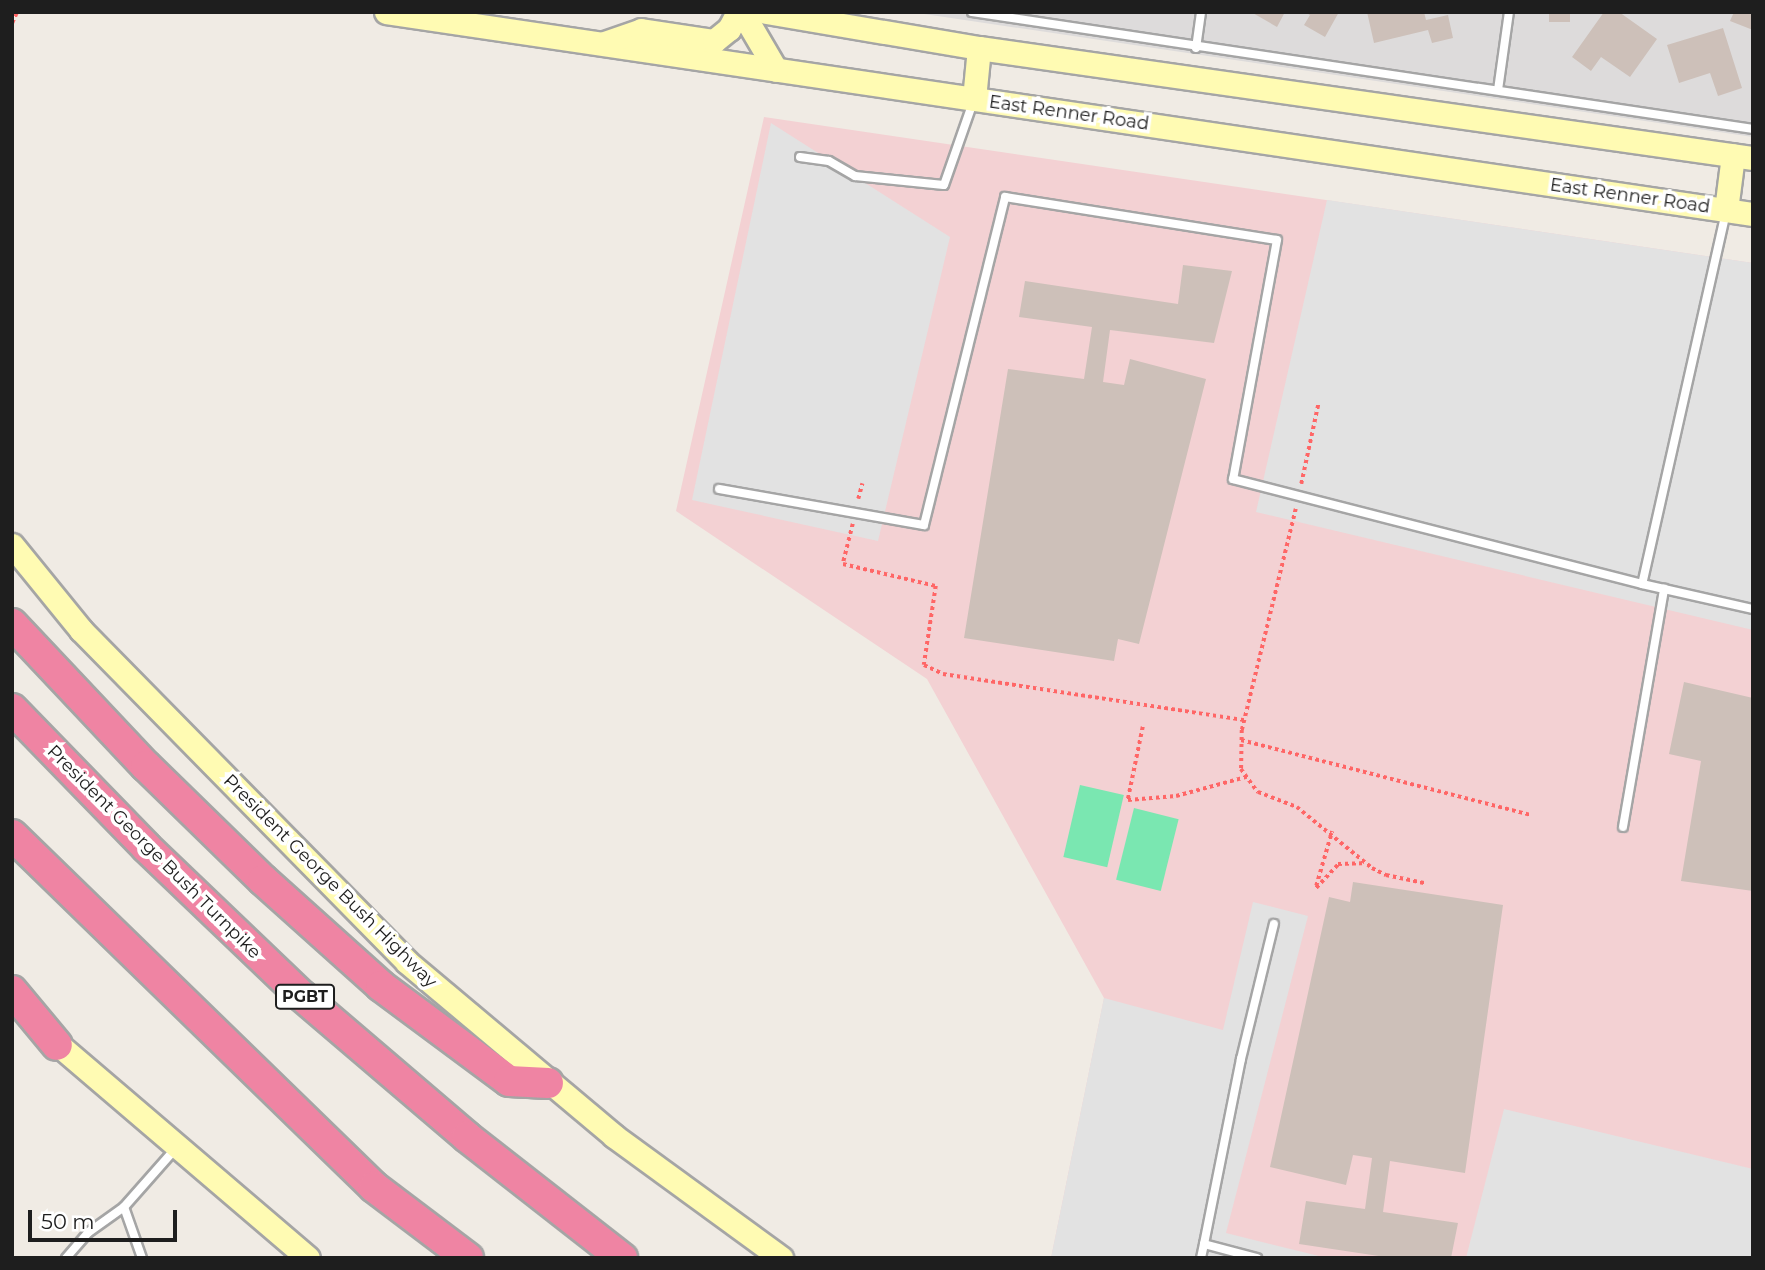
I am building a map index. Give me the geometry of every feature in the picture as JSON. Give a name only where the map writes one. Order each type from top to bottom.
[{"type":"highway","points":[[12,624],[146,766],[380,986],[509,1081],[548,1083]]},
{"type":"highway","name":"President George Bush Turnpike","points":[[12,709],[146,847],[302,996],[467,1137],[622,1258]]},
{"type":"highway","points":[[12,835],[374,1187],[468,1258]]},
{"type":"highway","points":[[12,991],[57,1045]]},
{"type":"main road","name":"East Renner Road","points":[[386,12],[1753,214]]},
{"type":"main road","points":[[601,44],[641,30],[714,41],[729,29],[741,12],[776,70]]},
{"type":"main road","points":[[766,12],[979,48],[1743,156],[1727,210]]},
{"type":"main road","points":[[974,99],[979,48]]},
{"type":"main road","name":"President George Bush Highway","points":[[12,545],[81,630],[407,962],[548,1083],[667,1177],[781,1258]]},
{"type":"main road","points":[[12,1000],[57,1045],[308,1258]]},
{"type":"lane","points":[[972,12],[1196,48],[1753,129]]},
{"type":"lane","points":[[1196,48],[1201,12]]},
{"type":"lane","points":[[1498,90],[1509,12]]},
{"type":"lane","points":[[800,157],[830,161],[855,176],[944,185],[974,99]]},
{"type":"lane","points":[[719,489],[924,525],[1005,197],[1277,240],[1233,480],[1298,499],[1753,609]]},
{"type":"lane","points":[[1642,584],[1727,210]]},
{"type":"lane","points":[[1623,827],[1664,589]]},
{"type":"lane","points":[[1201,1258],[1241,1059],[1274,924]]},
{"type":"lane","points":[[66,1258],[89,1232],[124,1207],[178,1146]]},
{"type":"lane","points":[[124,1207],[142,1258]]},
{"type":"lane","points":[[1205,1244],[1257,1258]]},
{"type":"path","points":[[12,23],[17,12]]},
{"type":"path","points":[[1318,405],[1238,753],[1246,778],[1258,793],[1297,807],[1332,831],[1367,864],[1386,876],[1425,883]]},
{"type":"path","points":[[862,484],[843,564],[936,586],[924,666],[943,674],[1245,720]]},
{"type":"path","points":[[1143,727],[1128,800],[1176,796],[1246,778]]},
{"type":"path","points":[[1241,740],[1531,814]]},
{"type":"path","points":[[1332,831],[1316,888],[1338,864],[1367,864]]},
{"type":"shaded area","points":[[911,12],[1753,12],[1753,137]]},
{"type":"shaded area","points":[[764,117],[1753,263],[1753,1258],[1051,1258],[1104,998],[927,679],[676,511]]},
{"type":"shaded area","points":[[771,123],[950,237],[878,541],[692,500]]},
{"type":"shaded area","points":[[1327,200],[1753,263],[1753,630],[1256,512]]},
{"type":"shaded area","points":[[1253,902],[1308,916],[1226,1233],[1327,1258],[1051,1258],[1104,998],[1223,1030]]},
{"type":"shaded area","points":[[1504,1109],[1753,1169],[1753,1258],[1466,1258]]},
{"type":"green space","points":[[1080,785],[1124,795],[1107,867],[1063,857]]},
{"type":"green space","points":[[1134,808],[1179,819],[1161,891],[1116,880]]},
{"type":"building","points":[[1251,12],[1285,12],[1277,27]]},
{"type":"building","points":[[1305,12],[1339,12],[1325,37],[1304,25],[1310,15]]},
{"type":"building","points":[[1367,12],[1424,12],[1426,20],[1448,15],[1453,38],[1432,43],[1428,30],[1374,43]]},
{"type":"building","points":[[1549,12],[1570,12],[1570,22],[1549,22]]},
{"type":"building","points":[[1604,12],[1619,12],[1657,39],[1630,77],[1601,57],[1591,71],[1572,57]]},
{"type":"building","points":[[1734,12],[1753,12],[1753,30],[1730,21]]},
{"type":"building","points":[[1723,28],[1742,88],[1718,96],[1710,73],[1679,83],[1667,45]]},
{"type":"building","points":[[1183,265],[1232,271],[1214,343],[1110,330],[1103,382],[1124,385],[1130,359],[1206,379],[1139,644],[1118,639],[1114,661],[964,638],[1008,369],[1084,379],[1092,327],[1019,317],[1025,281],[1178,304]]},
{"type":"building","points":[[1684,682],[1753,698],[1753,891],[1681,881],[1701,761],[1669,754]]},
{"type":"building","points":[[1353,882],[1503,905],[1465,1173],[1390,1161],[1383,1212],[1458,1223],[1451,1258],[1392,1258],[1299,1244],[1306,1201],[1365,1209],[1372,1158],[1353,1155],[1346,1185],[1270,1167],[1329,897],[1350,902]]}]
